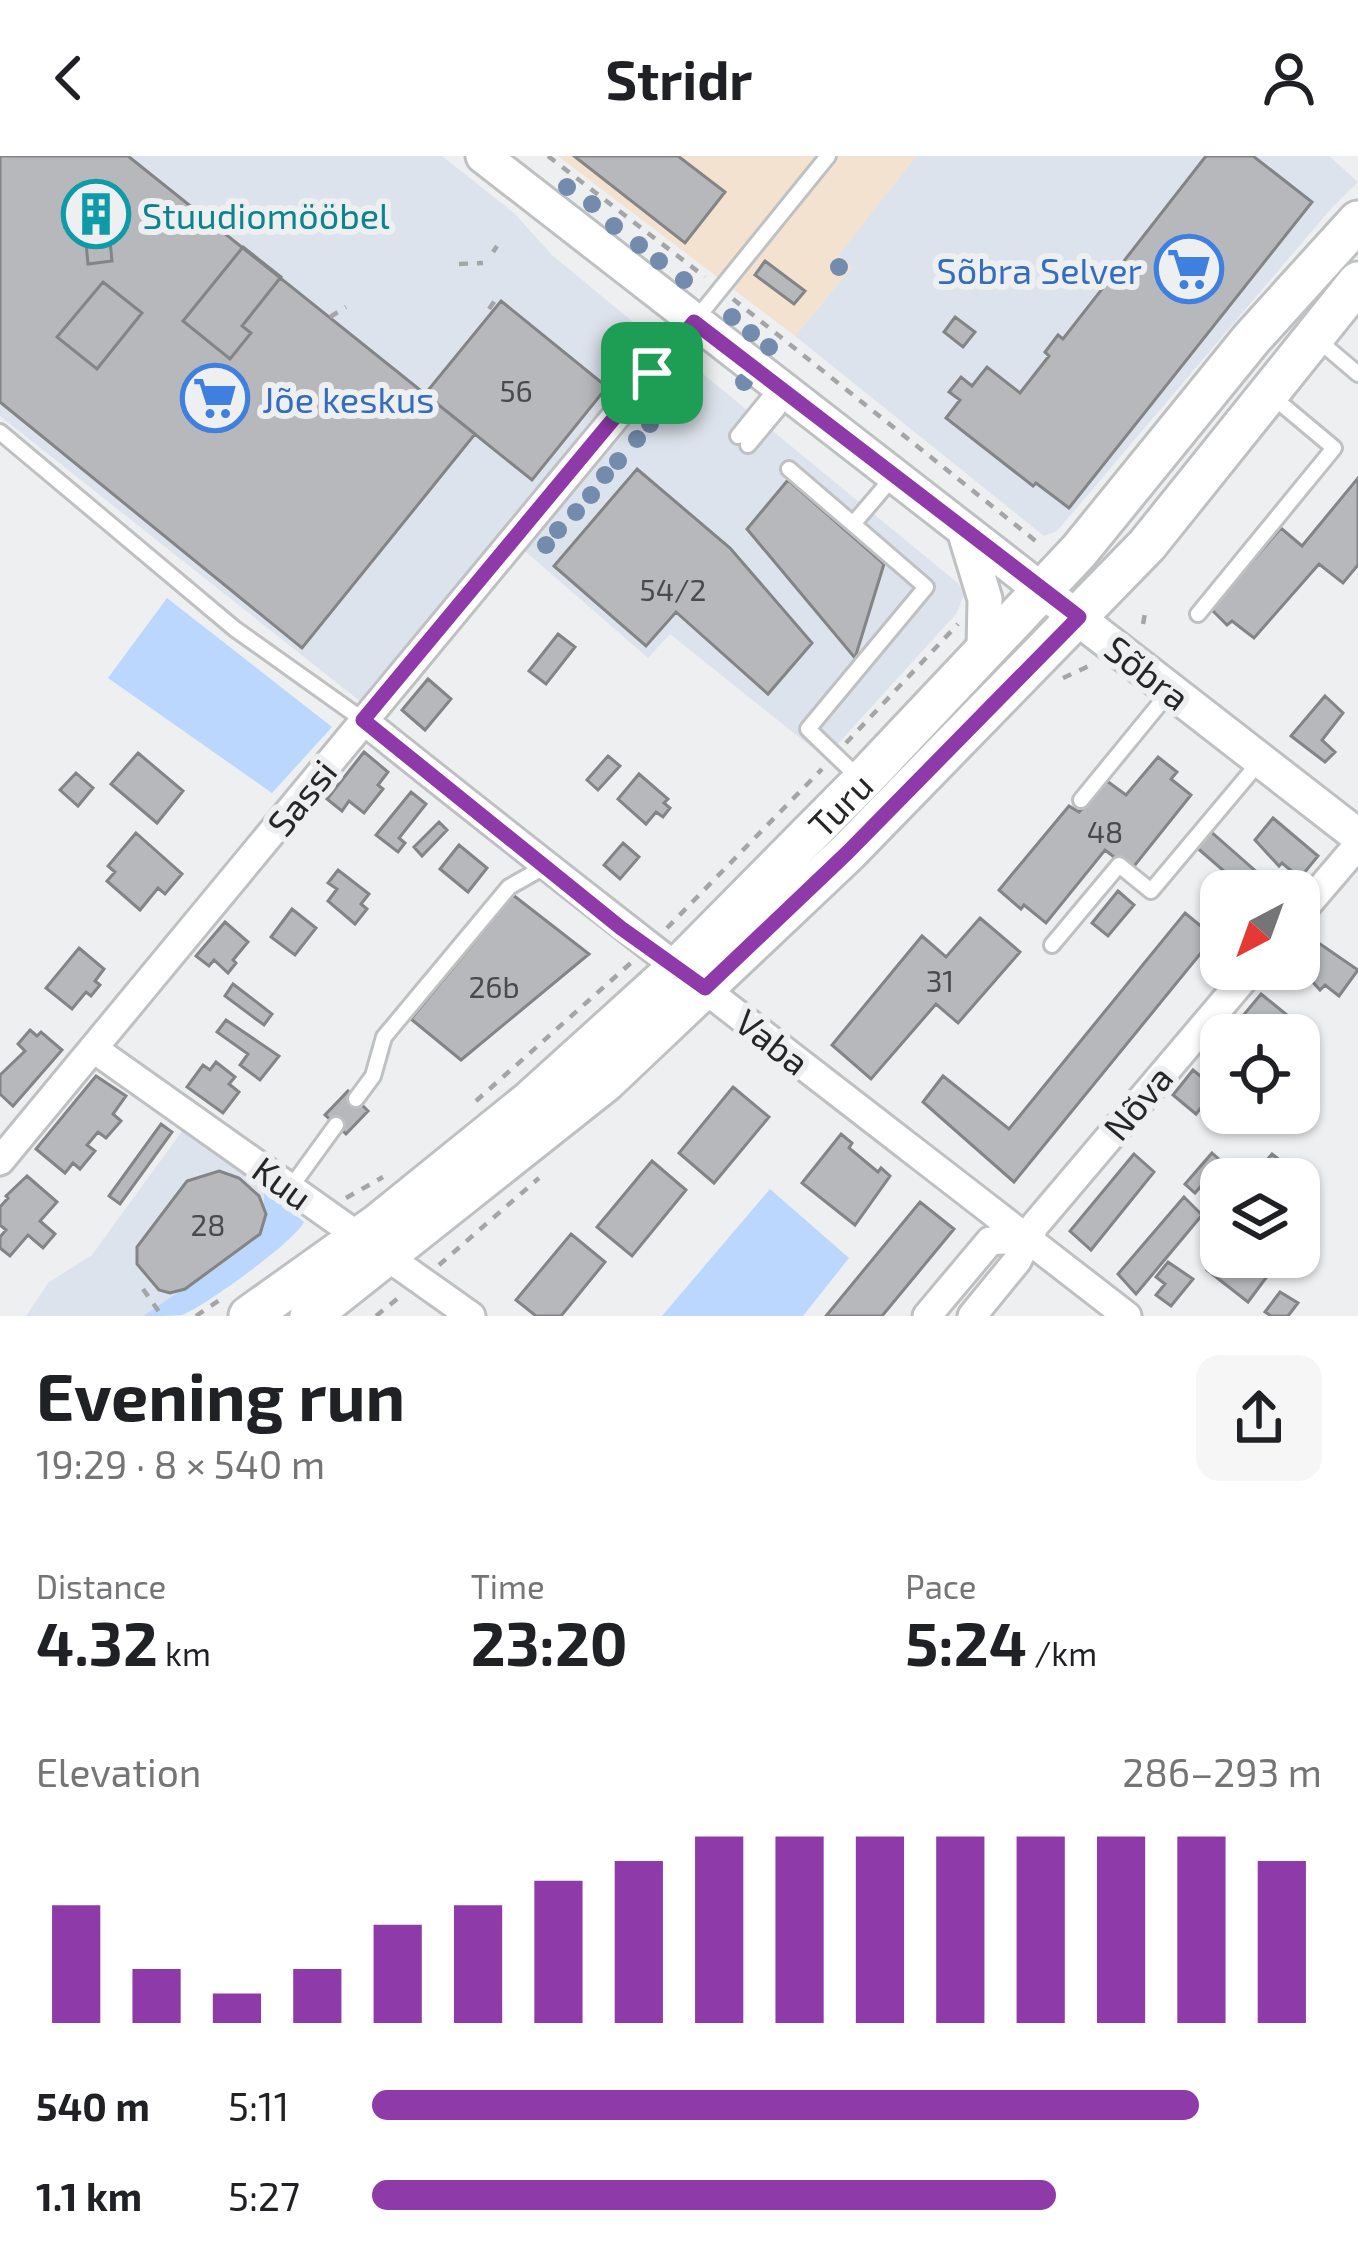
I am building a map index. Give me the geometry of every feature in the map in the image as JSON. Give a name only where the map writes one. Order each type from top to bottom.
[{"type":"main road","name":"Turu","points":[[310,1316],[375,1246],[677,968],[848,769],[984,651],[1044,589],[1252,338],[1358,221]]},
{"type":"main road","name":"Turu","points":[[677,968],[848,852],[1147,545],[1358,282]]},
{"type":"main road","name":"Turu","points":[[239,1305],[375,1246]]},
{"type":"street","name":"Sõbra","points":[[483,156],[1358,836]]},
{"type":"street","name":"Sassi","points":[[0,1161],[694,322]]},
{"type":"street","points":[[964,530],[985,598],[984,651]]},
{"type":"street","name":"Vaba","points":[[363,720],[1127,1316]]},
{"type":"street","points":[[1320,889],[1358,845]]},
{"type":"street","name":"Nõva","points":[[972,1316],[1118,1124],[1234,990]]},
{"type":"street","name":"Kuu","points":[[94,1049],[471,1316]]},
{"type":"street","name":"Nõva","points":[[927,1316],[990,1241],[1027,1238]]},
{"type":"lane","points":[[694,322],[828,156]]},
{"type":"lane","points":[[1314,336],[1358,374]]},
{"type":"lane","points":[[743,441],[778,409],[781,389]]},
{"type":"lane","points":[[1198,614],[1334,448],[1270,394]]},
{"type":"lane","points":[[0,432],[235,629],[363,720]]},
{"type":"lane","points":[[789,469],[926,587],[808,729],[848,769]]},
{"type":"lane","points":[[853,524],[894,476]]},
{"type":"lane","points":[[1081,800],[1171,689]]},
{"type":"lane","points":[[1052,944],[1119,866],[1150,891],[1261,760]]},
{"type":"lane","points":[[356,1099],[373,1076],[384,1037],[509,887],[545,866]]},
{"type":"lane","points":[[291,1186],[336,1125]]},
{"type":"path","points":[[548,156],[1042,547]]},
{"type":"path","points":[[459,265],[483,262]]},
{"type":"path","points":[[489,309],[496,299]]},
{"type":"path","points":[[330,317],[346,307]]},
{"type":"path","points":[[1143,624],[1146,608]]},
{"type":"path","points":[[463,1113],[677,968],[848,769],[968,614]]},
{"type":"path","points":[[326,1213],[387,1174]]},
{"type":"path","points":[[143,1288],[163,1316]]},
{"type":"path","points":[[196,1316],[239,1305]]},
{"type":"shaded area","points":[[0,156],[442,156],[514,213],[552,255],[656,341],[361,702],[0,416]]},
{"type":"shaded area","points":[[558,156],[916,156],[839,255],[852,267],[795,336]]},
{"type":"shaded area","points":[[916,156],[1329,156],[1358,182],[1057,531],[1044,536],[795,336],[852,267],[838,255]]},
{"type":"shaded area","points":[[686,360],[959,584],[964,595],[956,614],[825,758],[670,634],[648,658],[525,551]]},
{"type":"shaded area","points":[[167,598],[332,727],[272,793],[108,678]]},
{"type":"shaded area","points":[[185,1127],[264,1190],[264,1219],[253,1241],[143,1316],[26,1316],[49,1282],[92,1255]]},
{"type":"shaded area","points":[[770,1189],[849,1258],[803,1316],[662,1316]]},
{"type":"shaded area","points":[[264,1190],[304,1222],[297,1231],[248,1273],[193,1309],[182,1315],[143,1316],[253,1241],[264,1219]]},
{"type":"building","name":"Jõe keskus","points":[[0,156],[128,156],[475,434],[302,648],[0,402]]},
{"type":"building","points":[[574,156],[678,156],[725,192],[685,243]]},
{"type":"building","name":"Sõbra Selver","points":[[1206,156],[1253,156],[1312,202],[1069,508],[946,418],[960,400],[949,392],[961,377],[972,386],[987,367],[1020,393],[1049,356],[1045,352],[1058,335],[1063,339]]},
{"type":"building","name":"Stuudiomööbel","points":[[107,203],[108,222],[84,225],[83,205]]},
{"type":"building","points":[[108,222],[110,241],[86,243],[84,225]]},
{"type":"building","points":[[110,241],[112,261],[88,264],[86,243]]},
{"type":"building","points":[[243,247],[281,277],[242,326],[251,333],[230,359],[183,321]]},
{"type":"building","points":[[765,261],[805,291],[794,304],[755,275]]},
{"type":"building","points":[[103,282],[142,313],[97,369],[57,337]]},
{"type":"building","points":[[501,301],[607,387],[532,480],[425,394]]},
{"type":"building","points":[[955,317],[975,332],[963,347],[944,332]]},
{"type":"building","points":[[637,469],[730,548],[812,643],[768,694],[676,612],[646,646],[554,566]]},
{"type":"building","points":[[1358,478],[1358,565],[1343,583],[1319,564],[1254,638],[1232,621],[1227,625],[1211,609],[1281,528],[1302,546]]},
{"type":"building","points":[[788,480],[884,564],[855,658],[747,529]]},
{"type":"building","points":[[558,634],[575,647],[546,684],[529,671]]},
{"type":"building","points":[[428,679],[451,699],[425,730],[402,710]]},
{"type":"building","points":[[1325,696],[1343,713],[1322,740],[1335,752],[1325,762],[1291,736]]},
{"type":"building","points":[[364,752],[388,772],[378,785],[383,789],[364,813],[349,801],[342,811],[327,799]]},
{"type":"building","points":[[138,753],[183,791],[157,823],[111,784]]},
{"type":"building","points":[[608,756],[620,766],[598,790],[587,780]]},
{"type":"building","points":[[1158,757],[1177,772],[1171,779],[1191,795],[1131,870],[1105,850],[1046,923],[999,890],[1069,806],[1079,812],[1107,781],[1126,795]]},
{"type":"building","points":[[76,773],[93,788],[78,806],[60,790]]},
{"type":"building","points":[[639,774],[668,799],[664,803],[670,808],[663,817],[656,812],[646,824],[618,799]]},
{"type":"building","points":[[411,792],[426,804],[399,838],[405,843],[398,852],[376,835]]},
{"type":"building","points":[[1273,818],[1318,856],[1307,870],[1290,870],[1282,863],[1279,866],[1255,840]]},
{"type":"building","points":[[439,822],[447,830],[422,856],[414,847]]},
{"type":"building","points":[[1209,830],[1254,870],[1223,870],[1195,846]]},
{"type":"building","points":[[136,833],[182,874],[165,894],[158,888],[140,910],[107,881],[115,872],[108,866]]},
{"type":"building","points":[[623,843],[639,857],[620,879],[604,865]]},
{"type":"building","points":[[459,845],[487,868],[468,892],[440,869]]},
{"type":"building","points":[[338,870],[369,894],[361,904],[367,909],[355,924],[328,901],[337,889],[328,883]]},
{"type":"building","points":[[1118,891],[1134,905],[1108,936],[1092,923]]},
{"type":"building","points":[[513,895],[589,954],[461,1060],[411,1019]]},
{"type":"building","points":[[292,909],[316,928],[295,955],[271,937]]},
{"type":"building","points":[[1185,913],[1200,925],[1200,954],[1014,1182],[923,1102],[943,1076],[1009,1129]]},
{"type":"building","points":[[980,918],[1020,952],[958,1023],[936,1004],[871,1079],[832,1045],[922,936],[946,957]]},
{"type":"building","points":[[225,922],[248,942],[228,973],[214,960],[209,966],[196,956]]},
{"type":"building","points":[[1320,944],[1358,970],[1339,996],[1325,985],[1320,990]]},
{"type":"building","points":[[79,948],[104,969],[95,981],[100,985],[91,996],[86,992],[72,1009],[46,988]]},
{"type":"building","points":[[233,984],[272,1014],[264,1025],[225,996]]},
{"type":"building","points":[[1261,994],[1286,1014],[1244,1014]]},
{"type":"building","points":[[226,1020],[279,1056],[260,1080],[240,1065],[248,1054],[217,1032]]},
{"type":"building","points":[[30,1030],[37,1036],[41,1032],[62,1050],[13,1106],[0,1094],[0,1075],[25,1051],[18,1044]]},
{"type":"building","points":[[216,1062],[235,1077],[229,1084],[239,1092],[223,1113],[187,1087],[203,1065],[210,1070]]},
{"type":"building","points":[[1193,1070],[1200,1076],[1196,1114],[1173,1095]]},
{"type":"building","points":[[96,1076],[126,1096],[113,1114],[121,1121],[106,1138],[98,1132],[87,1145],[95,1151],[80,1169],[73,1163],[65,1173],[36,1149]]},
{"type":"building","points":[[733,1087],[769,1117],[714,1183],[679,1153]]},
{"type":"building","points":[[348,1091],[368,1111],[346,1134],[325,1115]]},
{"type":"building","points":[[161,1124],[172,1132],[120,1204],[109,1196]]},
{"type":"building","points":[[841,1134],[852,1143],[849,1148],[890,1176],[855,1225],[802,1183]]},
{"type":"building","points":[[1134,1154],[1154,1172],[1091,1250],[1070,1231]]},
{"type":"building","points":[[652,1161],[686,1190],[632,1256],[597,1227]]},
{"type":"building","points":[[1200,1167],[1200,1187],[1195,1193],[1185,1184]]},
{"type":"building","points":[[219,1171],[239,1178],[259,1196],[266,1214],[260,1234],[185,1289],[159,1290],[137,1264],[137,1247],[187,1181]]},
{"type":"building","points":[[27,1176],[57,1202],[40,1221],[55,1234],[43,1248],[28,1235],[10,1256],[0,1248],[6,1230],[0,1225],[0,1207]]},
{"type":"building","points":[[1184,1197],[1200,1213],[1136,1294],[1118,1274]]},
{"type":"building","points":[[920,1202],[954,1229],[882,1316],[826,1316]]},
{"type":"building","points":[[571,1234],[605,1262],[561,1316],[536,1316],[516,1300]]},
{"type":"building","points":[[1168,1262],[1193,1279],[1171,1306],[1156,1295],[1165,1284],[1156,1277]]},
{"type":"building","points":[[1217,1278],[1266,1278],[1248,1302]]},
{"type":"building","points":[[1280,1292],[1298,1303],[1288,1316],[1271,1316],[1265,1312]]},
{"type":"place","name":"Stuudiomööbel","points":[[96,214]]},
{"type":"place","name":"Sõbra Selver","points":[[1189,269]]},
{"type":"place","name":"Jõe keskus","points":[[215,398]]},
{"type":"route","points":[[694,322],[1079,617],[848,852],[705,988],[621,928],[363,720],[652,373],[694,322]]}]
